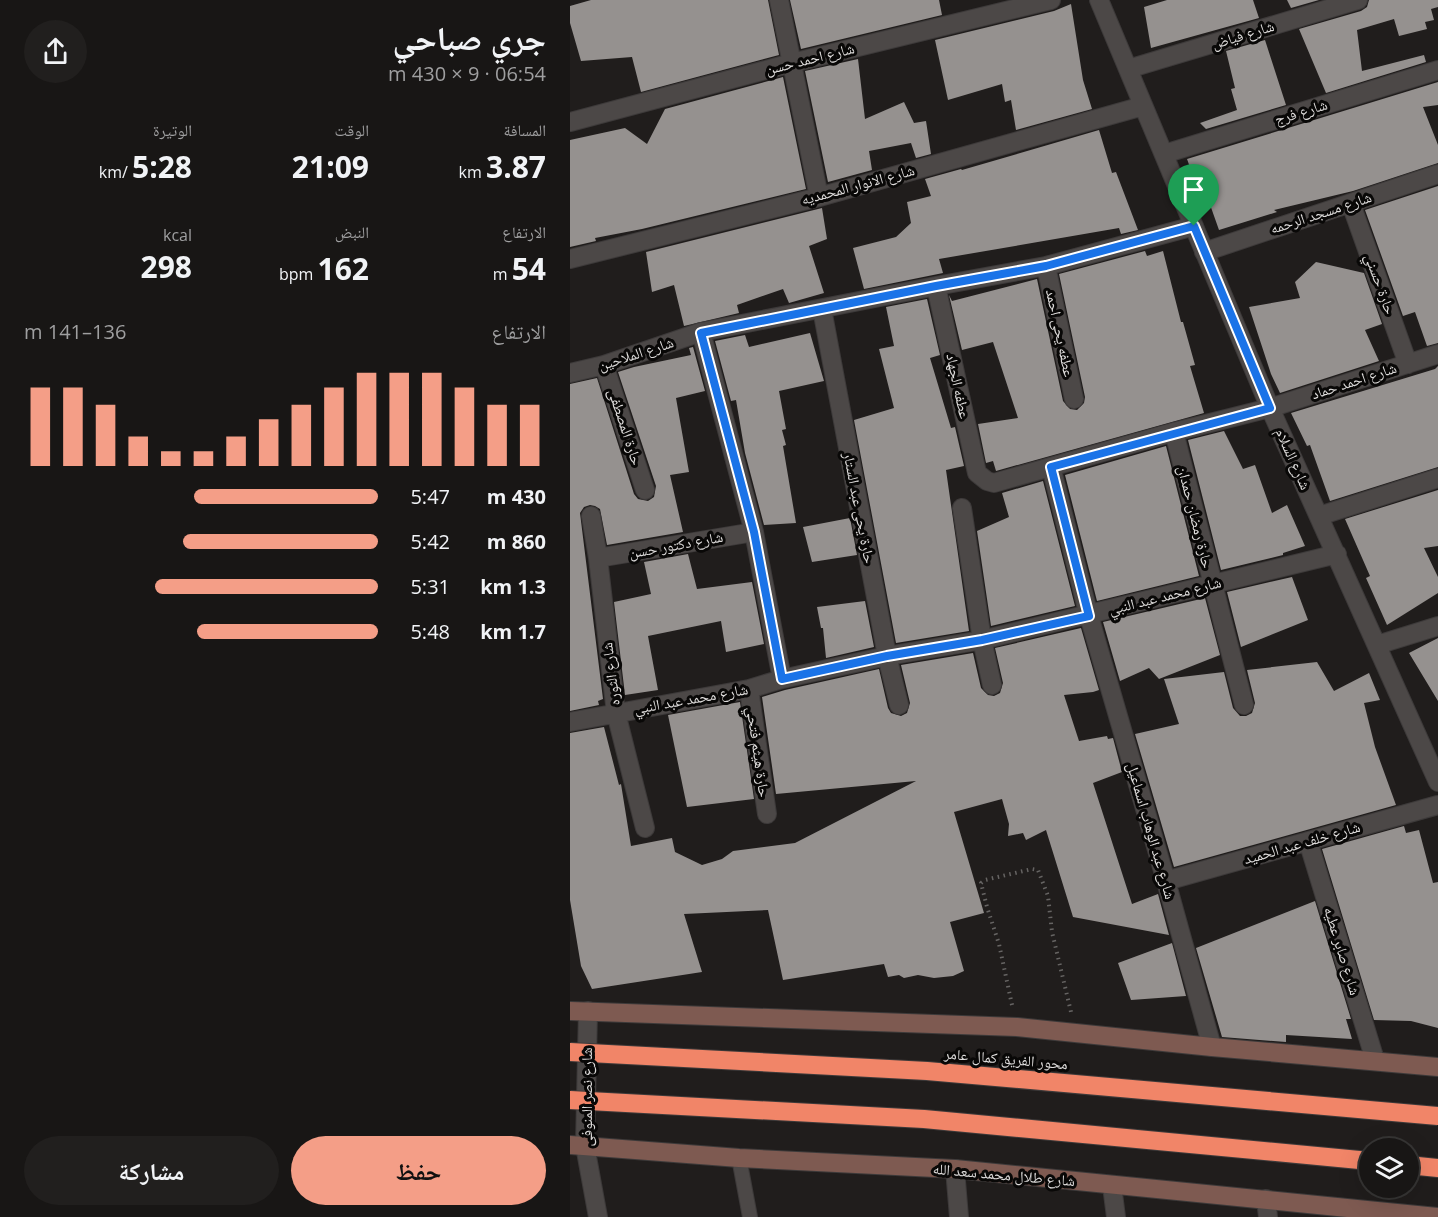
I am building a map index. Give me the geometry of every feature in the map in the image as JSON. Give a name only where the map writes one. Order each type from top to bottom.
[{"type":"highway","name":"محور الفريق كمال عامر","points":[[570,1052],[927,1071],[1438,1116]]},
{"type":"highway","points":[[570,1100],[924,1119],[1359,1160]]},
{"type":"highway","points":[[1419,1166],[1438,1168]]},
{"type":"main road","points":[[579,1011],[1017,1027],[1438,1067]]},
{"type":"main road","name":"شارع طلال محمد سعد الله","points":[[577,1145],[739,1158],[955,1169],[1406,1215],[1438,1216]]},
{"type":"street","points":[[779,0],[819,197]]},
{"type":"street","name":"شارع احمد حسن","points":[[570,122],[792,63],[1051,0]]},
{"type":"street","name":"شارع السلام","points":[[1100,0],[1270,408],[1438,782]]},
{"type":"street","name":"شارع فياض","points":[[1128,69],[1358,0]]},
{"type":"street","name":"شارع فرج","points":[[1164,154],[1438,70]]},
{"type":"street","name":"شارع الانوار المحمديه","points":[[570,259],[819,197],[1143,106]]},
{"type":"street","name":"شارع مسجد الرحمه","points":[[1204,252],[1438,174]]},
{"type":"street","name":"حارة حسني","points":[[1351,204],[1408,364]]},
{"type":"street","name":"شارع الملاحين","points":[[570,373],[604,365],[701,333],[1046,266],[1194,226]]},
{"type":"street","name":"عطفه يحى احمد","points":[[1046,266],[1074,399]]},
{"type":"street","name":"عطفه الجهاد","points":[[936,286],[977,473],[987,481]]},
{"type":"street","name":"حارة يحى عبد الستار","points":[[822,309],[887,656],[899,705]]},
{"type":"street","points":[[701,333],[754,532],[782,679]]},
{"type":"street","name":"شارع احمد حماد","points":[[987,481],[994,483],[1174,432],[1270,408],[1438,354]]},
{"type":"street","name":"حارة المصطفى","points":[[604,365],[645,490]]},
{"type":"street","name":"حارة رمضان حمدان","points":[[1174,432],[1244,705]]},
{"type":"street","name":"شارع عبد الوهاب اسماعيل","points":[[1051,467],[1089,616],[1212,1047]]},
{"type":"street","points":[[1319,516],[1438,478]]},
{"type":"street","points":[[962,508],[982,640],[992,685]]},
{"type":"street","name":"شارع الثوره","points":[[591,516],[616,713],[645,828]]},
{"type":"street","name":"شارع دكتور حسن","points":[[598,558],[754,532]]},
{"type":"street","name":"شارع محمد عبد النبي","points":[[570,722],[749,689],[782,679],[887,656],[982,640],[1089,616],[1337,554]]},
{"type":"street","points":[[1377,645],[1438,626]]},
{"type":"street","name":"حارة هيثم فتحي","points":[[749,689],[767,814]]},
{"type":"street","name":"شارع خلف عبد الحميد","points":[[1166,881],[1438,805]]},
{"type":"street","name":"شارع صابر عطيه","points":[[1308,841],[1375,1060]]},
{"type":"street","name":"شارع نصر المنوفى","points":[[579,1011],[577,1145],[598,1217]]},
{"type":"street","points":[[955,1169],[959,1217]]},
{"type":"street","points":[[1112,1186],[1116,1217]]},
{"type":"street","points":[[1266,1199],[1268,1217]]},
{"type":"lane","points":[[739,1158],[750,1217]]},
{"type":"path","points":[[1017,1027],[999,944],[981,883],[985,880],[1032,869],[1038,870],[1048,896],[1052,932],[1076,1033]]},
{"type":"building","points":[[591,0],[768,0],[779,55],[641,92],[632,57],[581,61],[570,23],[570,6]]},
{"type":"building","points":[[790,0],[939,0],[942,15],[801,49]]},
{"type":"building","points":[[1167,0],[1253,0],[1259,18],[1151,48],[1144,7]]},
{"type":"building","points":[[1287,0],[1319,0],[1291,8]]},
{"type":"building","points":[[1369,0],[1438,0],[1438,7],[1431,9],[1434,20],[1425,22],[1427,29],[1399,36],[1394,19],[1357,30],[1362,71],[1424,55],[1426,62],[1326,93],[1299,29],[1361,11],[1367,7]]},
{"type":"building","points":[[1071,4],[1083,80],[1092,109],[1016,130],[1011,100],[1005,102],[1002,84],[948,100],[935,40],[1054,11]]},
{"type":"building","points":[[1265,40],[1286,105],[1206,129],[1200,123],[1237,110],[1231,89],[1235,88],[1226,51]]},
{"type":"building","points":[[858,59],[865,119],[904,102],[914,123],[926,121],[931,154],[916,158],[911,143],[869,151],[872,170],[828,182],[805,71]]},
{"type":"building","points":[[783,77],[806,189],[642,229],[595,238],[596,241],[570,247],[570,140],[625,128],[647,144],[665,109]]},
{"type":"building","points":[[1438,82],[1438,105],[1423,107],[1438,145],[1438,163],[1353,191],[1274,210],[1277,212],[1219,230],[1202,182],[1196,184],[1187,159]]},
{"type":"building","points":[[1099,130],[1112,173],[1116,172],[1138,230],[1121,234],[1119,228],[939,259],[943,273],[864,289],[853,248],[896,237],[911,223],[907,202],[931,196],[925,179]]},
{"type":"building","points":[[1438,186],[1438,343],[1427,346],[1415,312],[1403,316],[1365,210]]},
{"type":"building","points":[[822,208],[827,239],[809,246],[824,293],[789,303],[783,289],[737,305],[739,313],[684,326],[674,285],[652,292],[646,252]]},
{"type":"building","points":[[1145,251],[1147,256],[1163,251],[1181,322],[1183,322],[1195,365],[1190,366],[1204,413],[996,471],[993,461],[986,463],[978,424],[1018,418],[993,342],[962,350],[949,295],[952,301],[1037,279],[1063,401],[1070,409],[1077,410],[1084,403],[1085,397],[1059,274]]},
{"type":"building","points":[[1316,262],[1364,273],[1382,324],[1365,330],[1379,361],[1280,393],[1271,374],[1249,307],[1300,298],[1295,282]]},
{"type":"building","points":[[927,299],[940,355],[930,358],[951,428],[955,427],[964,466],[946,470],[969,631],[896,643],[854,420],[894,408],[879,349],[894,346],[886,307]]},
{"type":"building","points":[[810,333],[824,381],[779,391],[786,429],[782,430],[786,445],[783,446],[796,523],[764,525],[745,453],[736,400],[731,401],[715,341],[745,335],[749,347]]},
{"type":"building","points":[[693,347],[705,391],[676,398],[689,472],[670,475],[683,532],[607,545],[600,509],[590,505],[584,507],[580,513],[603,699],[598,701],[599,705],[570,711],[570,384],[597,378],[634,494],[638,499],[648,501],[654,497],[656,486],[618,372],[691,355],[689,348]]},
{"type":"building","points":[[1438,366],[1438,467],[1330,501],[1310,445],[1307,446],[1291,413],[1435,369]]},
{"type":"building","points":[[1224,431],[1243,469],[1255,465],[1272,513],[1287,505],[1305,546],[1283,553],[1283,555],[1221,570],[1188,440]]},
{"type":"building","points":[[1166,446],[1199,576],[1097,601],[1065,475]]},
{"type":"building","points":[[1043,481],[1075,606],[991,626],[977,531],[1009,517],[1002,493]]},
{"type":"building","points":[[1438,490],[1438,546],[1424,548],[1438,577],[1438,593],[1387,625],[1366,578],[1370,576],[1345,519]]},
{"type":"building","points":[[850,518],[857,555],[812,562],[803,527]]},
{"type":"building","points":[[688,554],[697,589],[752,582],[764,644],[726,652],[721,621],[648,636],[658,690],[625,695],[614,602],[651,594],[644,562]]},
{"type":"building","points":[[1292,577],[1308,620],[1241,647],[1227,592]]},
{"type":"building","points":[[1205,598],[1220,655],[1159,679],[1149,668],[1120,681],[1103,622]]},
{"type":"building","points":[[865,601],[874,647],[826,658],[823,628],[821,628],[817,607]]},
{"type":"building","points":[[1081,628],[1099,690],[1064,695],[1079,741],[1107,736],[1108,739],[1113,738],[1122,772],[1093,783],[1132,904],[1158,894],[1169,935],[1073,917],[1046,830],[1026,840],[1023,833],[1008,836],[1009,824],[1002,799],[954,812],[984,913],[950,922],[964,971],[953,976],[934,978],[918,975],[904,978],[899,975],[888,977],[884,964],[783,980],[768,910],[684,914],[702,972],[592,989],[581,966],[570,900],[570,733],[604,727],[619,785],[621,784],[631,846],[672,838],[675,852],[702,865],[722,859],[733,851],[795,843],[916,781],[776,794],[762,697],[879,669],[888,708],[891,713],[901,716],[907,713],[910,703],[901,665],[973,653],[981,688],[988,695],[994,696],[1000,693],[1003,683],[995,648]]},
{"type":"building","points":[[1438,638],[1438,701],[1409,653]]},
{"type":"building","points":[[1317,662],[1334,691],[1369,673],[1380,700],[1364,703],[1375,747],[1396,805],[1174,867],[1135,734],[1179,724],[1164,679],[1224,672],[1233,708],[1240,716],[1246,716],[1252,713],[1255,703],[1247,670]]},
{"type":"building","points":[[740,702],[754,799],[687,807],[668,715]]},
{"type":"building","points":[[1404,826],[1406,833],[1419,830],[1433,883],[1438,882],[1438,1028],[1411,1021],[1374,1020],[1322,849]]},
{"type":"building","points":[[1315,901],[1351,1019],[1346,1019],[1352,1039],[1286,1035],[1286,1042],[1222,1037],[1196,948]]},
{"type":"building","points":[[1172,943],[1186,996],[1131,1000],[1118,963]]},
{"type":"route","points":[[1194,226],[1270,408],[1051,467],[1089,616],[982,640],[887,656],[782,679],[754,532],[701,333],[1046,266],[1194,226]]}]
